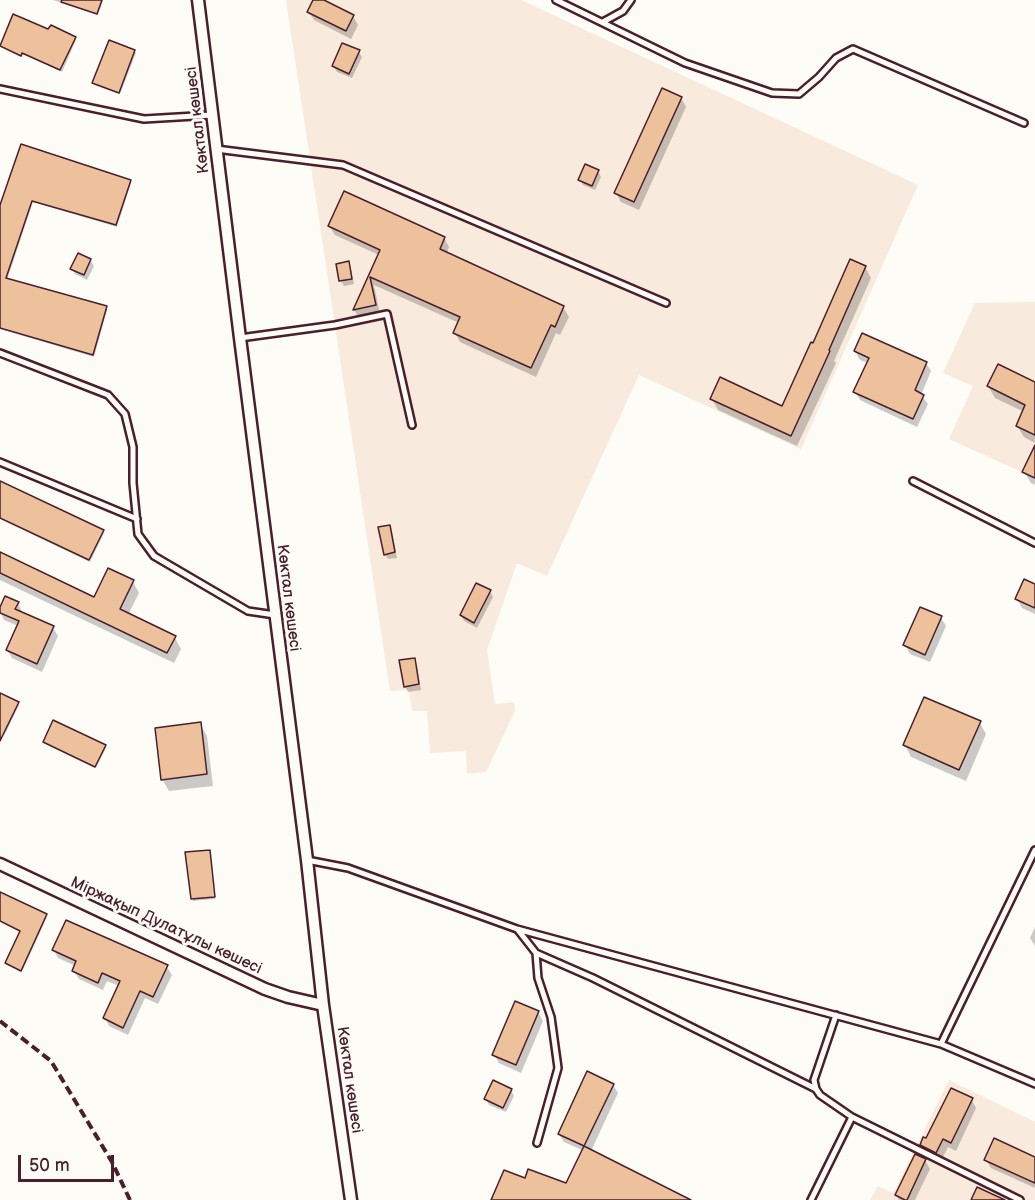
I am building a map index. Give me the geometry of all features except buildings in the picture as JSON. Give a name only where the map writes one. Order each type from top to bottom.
[{"type":"street","name":"Көктал көшесі","points":[[198,0],[307,860],[323,1005],[351,1200]]},
{"type":"street","name":"Міржақып Дулатұлы көшесі","points":[[0,864],[266,989],[323,1005]]},
{"type":"lane","points":[[556,0],[685,63],[772,93],[799,94],[836,58],[853,49],[1024,123]]},
{"type":"lane","points":[[603,22],[624,11],[631,0]]},
{"type":"lane","points":[[0,89],[144,119],[212,115]]},
{"type":"lane","points":[[216,149],[343,165],[666,303]]},
{"type":"lane","points":[[240,338],[335,325],[387,314],[412,425]]},
{"type":"lane","points":[[0,353],[108,395],[126,414],[133,447],[138,534],[154,556],[248,611],[275,615]]},
{"type":"lane","points":[[0,462],[137,519]]},
{"type":"lane","points":[[913,481],[1035,543]]},
{"type":"lane","points":[[941,1044],[1035,851]]},
{"type":"lane","points":[[307,860],[348,868],[517,929],[941,1044],[1035,1084]]},
{"type":"lane","points":[[517,929],[536,953],[593,978],[816,1089]]},
{"type":"lane","points":[[536,953],[538,978],[551,1017],[558,1068],[537,1143]]},
{"type":"lane","points":[[836,1016],[814,1080],[820,1095],[852,1117],[1020,1200]]},
{"type":"lane","points":[[812,1200],[852,1117]]},
{"type":"shaded area","points":[[286,0],[521,0],[918,185],[801,449],[639,375],[547,576],[517,563],[487,650],[495,704],[514,702],[515,711],[486,772],[467,774],[466,751],[430,753],[427,711],[412,711],[409,690],[390,691]]},
{"type":"shaded area","points":[[1035,302],[1035,478],[949,439],[973,386],[943,373],[975,303]]},
{"type":"shaded area","points":[[949,1080],[1035,1122],[1035,1200],[870,1200],[878,1186],[893,1193]]},
{"type":"railway","points":[[0,1021],[51,1061],[112,1162],[130,1200]]}]
